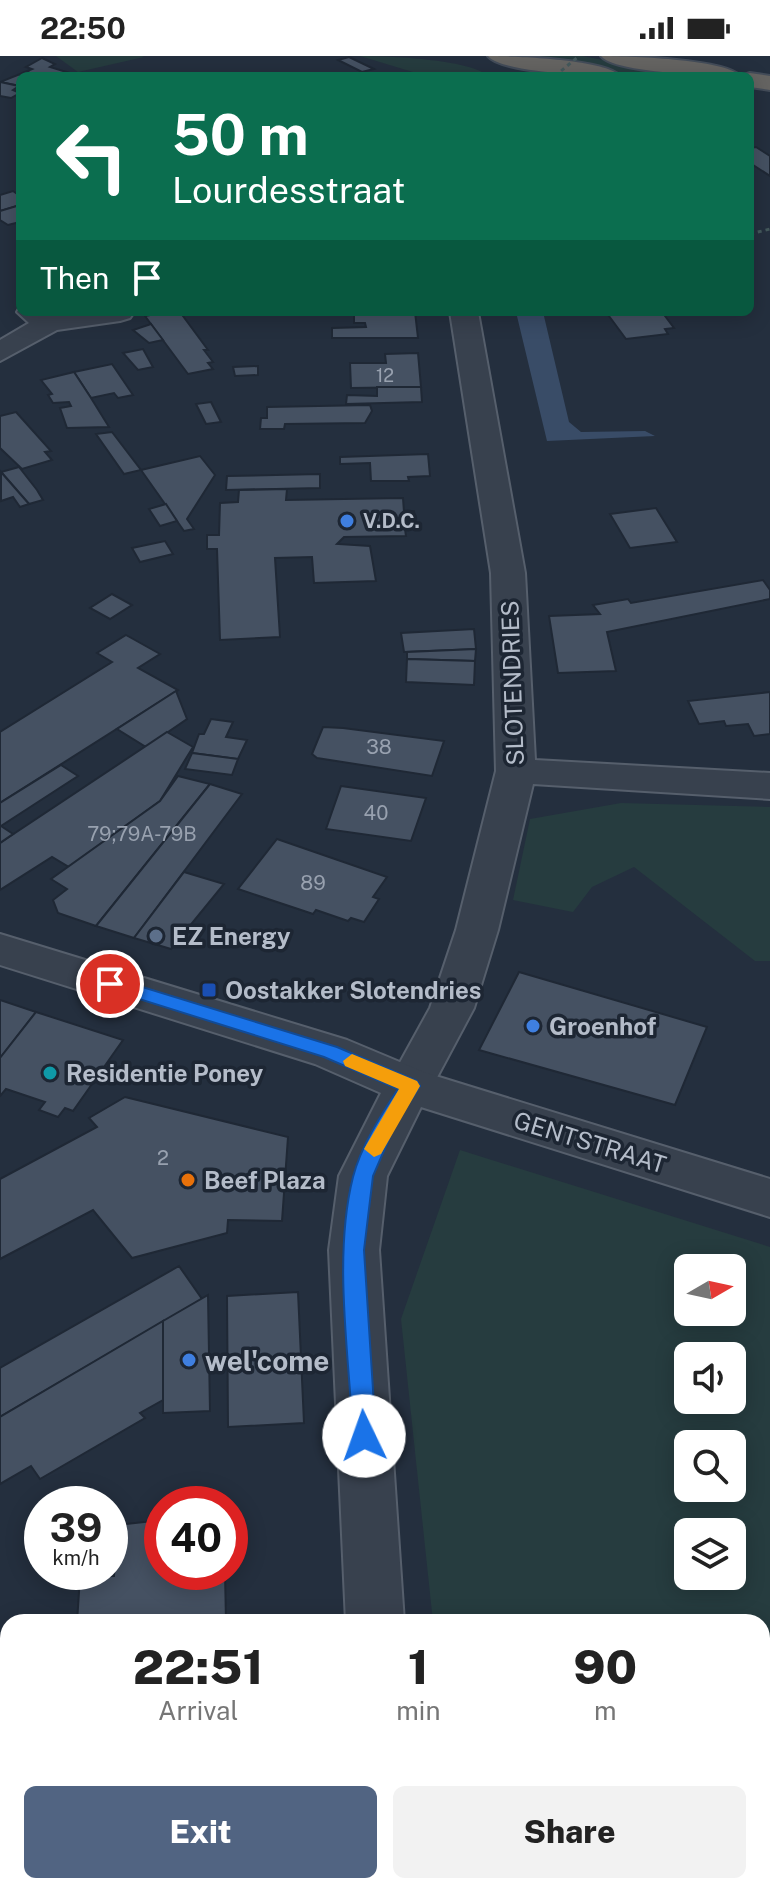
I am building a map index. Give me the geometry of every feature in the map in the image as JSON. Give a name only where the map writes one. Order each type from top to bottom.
[{"type":"highway","points":[[499,56],[586,72]]},
{"type":"highway","points":[[612,56],[705,72]]},
{"type":"street","points":[[0,352],[30,316]]},
{"type":"street","name":"SLOTENDRIES","points":[[375,1614],[354,1250],[363,1176],[387,1123],[452,1008],[477,930],[516,771],[508,573],[465,316]]},
{"type":"street","points":[[516,771],[770,786]]},
{"type":"street","name":"GENTSTRAAT","points":[[0,949],[331,1052],[410,1086],[770,1198]]},
{"type":"path","points":[[560,72],[579,56]]},
{"type":"green space","points":[[56,56],[142,56],[144,57],[78,72]]},
{"type":"green space","points":[[360,56],[446,62],[481,72],[413,72]]},
{"type":"green space","points":[[527,56],[582,56],[668,72],[615,72]]},
{"type":"green space","points":[[621,803],[770,807],[770,961],[755,961],[634,867],[592,887],[573,912],[513,900],[530,819]]},
{"type":"green space","points":[[460,1150],[770,1247],[770,1614],[432,1614],[401,1319]]},
{"type":"water","points":[[517,316],[544,316],[569,422],[581,432],[645,431],[655,436],[547,441]]},
{"type":"building","points":[[349,57],[374,69],[362,72],[338,60]]},
{"type":"building","points":[[42,58],[55,64],[50,67],[66,72],[25,72],[32,69],[26,67]]},
{"type":"building","points":[[16,76],[16,85],[0,82]]},
{"type":"building","points":[[0,82],[16,85],[13,90],[16,95],[11,98],[0,96]]},
{"type":"building","points":[[754,147],[770,156],[770,176],[754,166]]},
{"type":"building","points":[[13,191],[16,193],[16,206],[0,211],[0,195]]},
{"type":"building","points":[[16,206],[16,223],[8,225],[0,220],[0,211]]},
{"type":"building","points":[[145,316],[183,316],[213,362],[208,363],[213,369],[188,374]]},
{"type":"building","points":[[354,316],[415,316],[418,338],[332,338],[332,328],[366,327],[365,323],[354,323]]},
{"type":"building","points":[[609,316],[665,316],[674,328],[665,329],[668,334],[626,339]]},
{"type":"building","points":[[151,324],[163,340],[149,343],[133,330]]},
{"type":"building","points":[[143,349],[153,367],[138,370],[123,353]]},
{"type":"building","points":[[418,353],[421,387],[351,388],[350,363],[386,363],[385,354]]},
{"type":"building","points":[[112,364],[133,395],[118,398],[114,393],[91,398],[74,372]]},
{"type":"building","points":[[258,366],[258,375],[235,376],[233,367]]},
{"type":"building","points":[[74,372],[109,427],[67,428],[60,408],[71,406],[69,402],[53,403],[48,395],[52,394],[41,380]]},
{"type":"building","points":[[377,387],[421,387],[422,402],[346,404],[347,395],[377,396]]},
{"type":"building","points":[[211,402],[221,422],[206,424],[196,404]]},
{"type":"building","points":[[370,405],[372,411],[365,423],[285,424],[284,429],[260,429],[261,418],[267,418],[267,407]]},
{"type":"building","points":[[16,412],[51,451],[45,452],[52,460],[22,469],[0,448],[0,416]]},
{"type":"building","points":[[112,432],[141,470],[124,474],[96,434]]},
{"type":"building","points":[[428,454],[430,476],[408,477],[409,481],[371,481],[370,463],[340,464],[340,457]]},
{"type":"building","points":[[200,456],[215,475],[187,519],[194,529],[184,531],[141,470]]},
{"type":"building","points":[[19,467],[43,500],[29,504],[1,472]]},
{"type":"building","points":[[1,472],[29,504],[20,507],[13,497],[1,501]]},
{"type":"building","points":[[320,474],[320,488],[226,490],[227,476]]},
{"type":"building","points":[[287,489],[286,500],[403,498],[404,512],[414,511],[415,522],[404,522],[406,536],[344,537],[337,544],[370,546],[376,581],[314,583],[312,557],[275,558],[280,637],[220,640],[217,549],[207,549],[207,535],[219,535],[220,503],[238,502],[239,490]]},
{"type":"building","points":[[166,504],[177,521],[160,526],[149,509]]},
{"type":"building","points":[[656,508],[677,542],[630,548],[610,514]]},
{"type":"building","points":[[165,541],[173,554],[140,562],[132,548]]},
{"type":"building","points":[[763,580],[770,590],[770,599],[607,632],[616,671],[558,673],[549,616],[600,614],[593,605],[628,599],[631,603]]},
{"type":"building","points":[[112,594],[132,605],[110,619],[90,608]]},
{"type":"building","points":[[474,629],[476,649],[404,652],[401,633]]},
{"type":"building","points":[[126,635],[160,654],[138,668],[178,690],[0,803],[0,732],[112,662],[97,653]]},
{"type":"building","points":[[476,649],[475,661],[407,659],[407,652]]},
{"type":"building","points":[[407,659],[475,661],[474,685],[406,682]]},
{"type":"building","points":[[176,691],[187,719],[146,747],[117,729]]},
{"type":"building","points":[[770,692],[770,734],[754,736],[748,724],[726,726],[724,721],[699,724],[688,701]]},
{"type":"building","points":[[211,719],[233,722],[226,737],[247,740],[238,759],[192,753],[199,734],[204,734]]},
{"type":"building","points":[[323,727],[444,741],[432,776],[317,758],[312,754]]},
{"type":"building","points":[[167,732],[193,747],[160,801],[69,867],[52,857],[0,890],[0,843]]},
{"type":"building","points":[[192,753],[238,759],[232,775],[185,769]]},
{"type":"building","points":[[61,765],[78,776],[1,826],[13,834],[0,843],[0,803]]},
{"type":"building","points":[[178,776],[210,784],[96,926],[58,913],[53,900],[67,889],[51,879],[160,801]]},
{"type":"building","points":[[210,784],[242,794],[134,938],[96,926]]},
{"type":"building","points":[[341,786],[426,798],[411,841],[326,829]]},
{"type":"building","points":[[277,839],[387,877],[373,897],[379,899],[364,922],[351,918],[348,921],[316,910],[313,914],[238,889]]},
{"type":"building","points":[[184,872],[224,884],[171,949],[134,938]]},
{"type":"building","points":[[519,972],[707,1027],[675,1105],[479,1050]]},
{"type":"building","name":"Residentie Poney","points":[[0,1000],[36,1012],[0,1058]]},
{"type":"building","name":"Residentie Poney","points":[[36,1012],[123,1040],[73,1111],[65,1108],[58,1117],[39,1110],[45,1102],[6,1089],[0,1096],[0,1058]]},
{"type":"building","points":[[125,1097],[288,1137],[282,1221],[228,1220],[227,1233],[132,1258],[93,1210],[0,1259],[0,1179],[97,1127],[89,1118]]},
{"type":"building","points":[[179,1266],[202,1299],[0,1417],[0,1368]]},
{"type":"building","points":[[298,1292],[304,1423],[228,1427],[227,1296]]},
{"type":"building","points":[[208,1295],[210,1411],[163,1413],[163,1321]]},
{"type":"building","points":[[163,1321],[163,1400],[140,1413],[145,1418],[40,1479],[31,1466],[0,1484],[0,1417]]},
{"type":"building","points":[[144,1522],[144,1590],[225,1590],[226,1614],[78,1614],[79,1590],[128,1590],[128,1524]]},
{"type":"slow traffic","points":[[352,1061],[410,1086],[374,1149]]},
{"type":"place","name":"V.D.C.","points":[[347,521]]},
{"type":"place","name":"EZ Energy","points":[[156,936]]},
{"type":"place","name":"Oostakker Slotendries","points":[[209,990]]},
{"type":"place","name":"Groenhof","points":[[533,1026]]},
{"type":"place","name":"Residentie Poney","points":[[50,1073]]},
{"type":"place","name":"Beef Plaza","points":[[188,1180]]},
{"type":"place","name":"wel'come","points":[[189,1360]]},
{"type":"route","points":[[110,984],[331,1052],[410,1086],[376,1144],[363,1176],[354,1250],[364,1436]]}]
